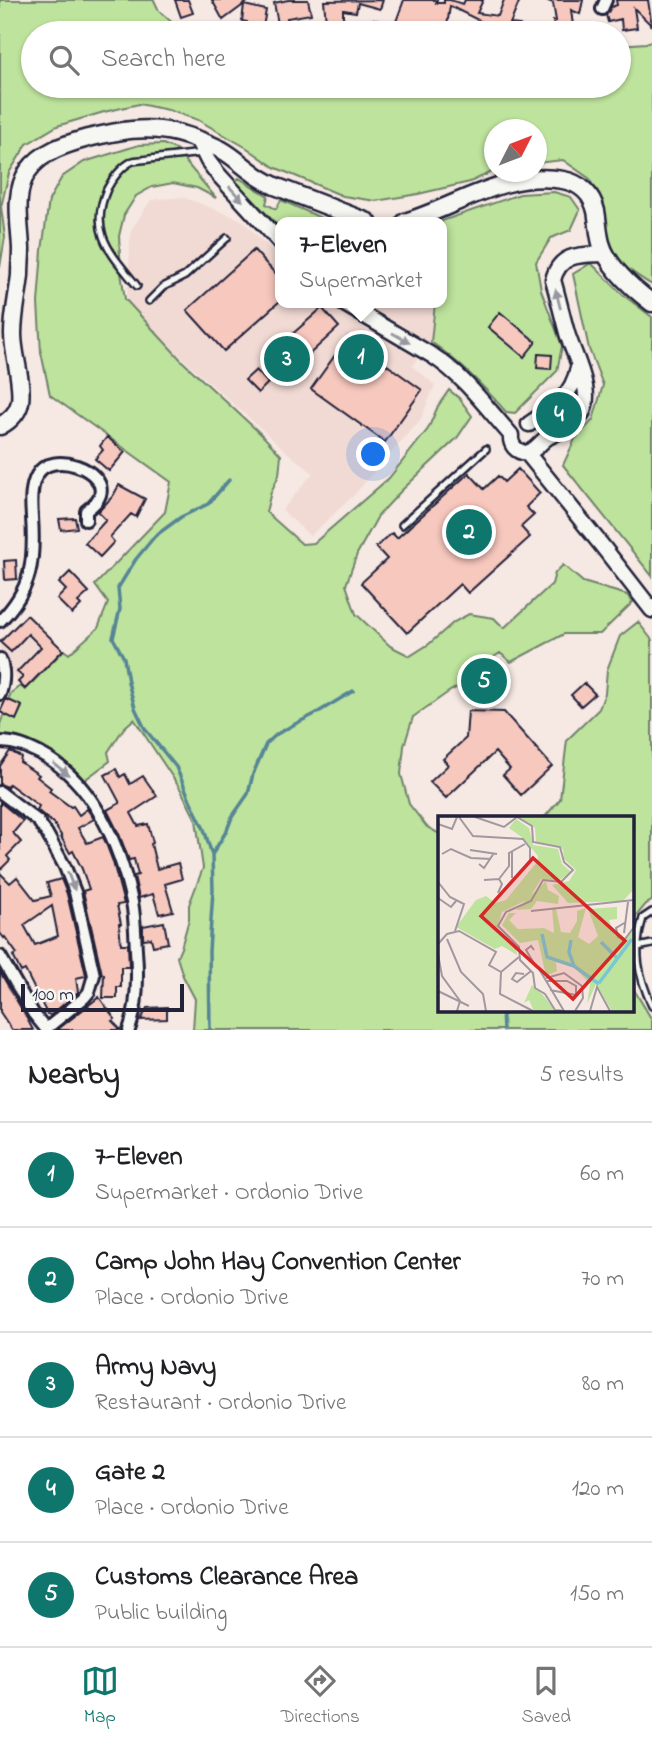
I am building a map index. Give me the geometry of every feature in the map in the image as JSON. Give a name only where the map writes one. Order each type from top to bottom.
[{"type":"main road","points":[[0,426],[13,416],[20,403],[13,333],[21,251],[19,193],[29,170],[38,160],[60,146],[130,129],[160,130],[177,134],[200,147],[222,150],[275,186],[355,217]]},
{"type":"main road","points":[[418,217],[519,180],[554,178],[570,181],[587,192],[596,209],[605,254],[627,282],[652,303]]},
{"type":"street","points":[[200,147],[217,173],[275,236]]},
{"type":"street","points":[[540,442],[580,416],[586,397],[580,364],[568,336],[553,279],[555,271],[567,259],[605,254]]},
{"type":"street","points":[[350,308],[446,365],[511,435],[514,448],[518,451],[527,453],[535,450],[541,437],[537,429],[524,423],[516,427],[511,435]]},
{"type":"street","points":[[529,424],[552,408],[572,388],[580,364]]},
{"type":"street","points":[[527,453],[652,610]]},
{"type":"street","points":[[0,621],[17,602],[30,573],[33,549],[32,492],[37,473],[43,467],[64,463],[85,469],[100,484],[102,492],[97,501],[86,510],[86,520]]},
{"type":"street","points":[[0,659],[4,683],[0,694]]},
{"type":"street","points":[[0,742],[22,745],[47,758],[68,774],[94,806],[116,848],[132,903],[138,967],[129,1030]]},
{"type":"street","points":[[0,792],[38,821],[65,867],[75,892],[94,975],[89,992],[46,1029],[33,1013],[0,956]]},
{"type":"lane","points":[[137,286],[115,258],[100,227],[100,213],[109,184],[132,162],[200,147]]},
{"type":"lane","points":[[149,301],[163,287],[185,276],[228,238]]},
{"type":"lane","points":[[402,525],[486,449]]},
{"type":"lane","points":[[652,912],[643,918],[637,961],[641,982],[652,1006]]},
{"type":"lane","points":[[638,947],[652,944]]},
{"type":"shaded area","points":[[183,197],[242,220],[275,254],[275,308],[433,308],[430,341],[412,366],[435,385],[421,419],[352,497],[310,536],[282,510],[313,473],[174,351],[127,300],[131,230],[151,200]]},
{"type":"shaded area","points":[[27,613],[64,650],[25,690],[17,682],[0,651],[0,640]]},
{"type":"green space","points":[[0,0],[154,0],[159,11],[170,21],[21,21],[21,98],[631,98],[631,44],[652,41],[652,285],[613,254],[590,179],[563,160],[547,162],[547,119],[484,119],[484,176],[470,182],[376,201],[343,196],[274,167],[198,120],[139,104],[57,126],[27,144],[9,173],[1,207],[5,237],[0,267]]},
{"type":"green space","points":[[163,144],[175,149],[216,198],[197,188],[173,183],[152,187],[136,196],[124,215],[119,236],[125,299],[183,362],[281,455],[279,475],[266,512],[302,544],[314,543],[389,478],[428,429],[449,390],[459,398],[472,416],[457,438],[378,516],[357,554],[346,585],[356,614],[390,646],[410,656],[429,644],[454,622],[469,614],[494,618],[504,628],[552,584],[555,573],[563,565],[583,582],[627,595],[633,602],[600,634],[564,634],[511,662],[500,653],[485,663],[487,671],[450,691],[413,717],[404,746],[401,774],[409,804],[427,827],[438,833],[438,1012],[634,1012],[634,990],[652,1020],[652,1030],[193,1030],[195,999],[177,957],[189,919],[189,905],[203,868],[196,820],[181,790],[134,719],[124,728],[108,752],[110,761],[83,781],[34,745],[12,737],[0,736],[0,724],[4,714],[16,719],[22,707],[8,700],[11,693],[20,686],[25,690],[64,650],[69,654],[98,628],[108,603],[95,585],[165,512],[171,482],[50,395],[41,352],[38,303],[49,200],[62,177],[84,162],[139,145]]},
{"type":"green space","points":[[239,178],[268,196],[266,204],[276,209],[281,200],[319,217],[275,217],[275,223],[235,181]]},
{"type":"green space","points":[[554,192],[571,197],[580,210],[571,230],[551,238],[536,262],[541,290],[562,346],[557,371],[515,413],[506,412],[471,374],[431,342],[434,308],[447,308],[447,219],[520,194]]},
{"type":"green space","points":[[591,263],[622,294],[652,317],[652,576],[563,465],[575,439],[593,420],[603,385],[589,349],[573,274]]},
{"type":"green space","points":[[638,622],[652,640],[652,901],[634,919],[634,816],[546,816],[560,799],[567,740],[599,709],[605,693],[607,670],[620,636]]},
{"type":"building","points":[[175,0],[188,0],[193,13],[181,17]]},
{"type":"building","points":[[212,0],[250,0],[223,20]]},
{"type":"building","points":[[308,0],[311,14],[277,21],[274,3]]},
{"type":"building","points":[[383,0],[380,9],[358,3],[356,12],[343,10],[343,21],[326,21],[324,1]]},
{"type":"building","points":[[404,0],[437,0],[436,3],[444,3],[444,0],[450,0],[463,4],[465,0],[483,0],[477,13],[498,16],[504,0],[520,0],[511,21],[480,21],[450,6],[448,21],[396,21]]},
{"type":"building","points":[[546,0],[583,0],[580,14],[571,10],[572,21],[556,21],[553,3]]},
{"type":"building","points":[[616,0],[648,0],[652,26],[634,8],[637,28],[631,29],[631,21],[608,21],[606,15],[611,7],[617,5]]},
{"type":"building","points":[[244,5],[266,10],[264,21],[242,21]]},
{"type":"building","points":[[254,250],[275,273],[275,305],[224,351],[187,310]]},
{"type":"building","points":[[322,308],[339,327],[291,371],[273,351]]},
{"type":"building","points":[[500,312],[536,342],[524,357],[488,327]]},
{"type":"building","points":[[348,337],[422,390],[385,442],[311,389]]},
{"type":"building","points":[[538,354],[552,355],[551,369],[537,368]]},
{"type":"building","points":[[256,370],[268,383],[258,393],[245,380]]},
{"type":"building","points":[[107,437],[125,452],[109,471],[95,459],[103,450],[100,446]]},
{"type":"building","points":[[518,469],[540,493],[526,507],[534,515],[521,527],[530,537],[468,593],[460,584],[407,633],[361,583],[387,559],[376,547],[392,533],[397,538],[469,473],[484,489],[498,476],[504,482]]},
{"type":"building","points":[[119,485],[145,499],[136,517],[131,514],[110,537],[114,542],[100,557],[85,543],[106,520],[98,512]]},
{"type":"building","points":[[75,518],[77,528],[61,530],[59,519]]},
{"type":"building","points":[[16,560],[17,579],[5,580],[4,561]]},
{"type":"building","points":[[70,572],[89,592],[78,602],[81,605],[72,614],[57,599],[66,590],[59,583]]},
{"type":"building","points":[[27,615],[63,650],[25,689],[18,682],[23,677],[17,672],[41,647],[28,634],[11,652],[0,642]]},
{"type":"building","points":[[584,683],[595,694],[581,706],[571,695]]},
{"type":"building","points":[[6,699],[22,706],[16,720],[0,712]]},
{"type":"building","points":[[468,711],[504,712],[552,766],[521,795],[503,775],[510,769],[495,752],[446,798],[430,782],[448,765],[443,759],[466,738]]},
{"type":"building","points":[[10,751],[21,757],[20,762],[39,775],[37,777],[51,788],[49,791],[73,806],[79,815],[87,809],[94,819],[78,828],[87,843],[103,837],[105,841],[124,904],[117,905],[121,944],[128,944],[129,967],[121,967],[121,987],[117,987],[117,998],[103,998],[104,974],[83,891],[89,889],[73,851],[70,853],[54,824],[37,810],[39,806],[9,784],[7,787],[0,784],[0,766]]},
{"type":"building","points":[[116,769],[120,777],[125,774],[130,784],[143,776],[157,796],[131,813],[138,826],[148,824],[157,869],[178,863],[182,879],[165,884],[173,911],[159,914],[153,894],[139,898],[134,876],[138,875],[134,859],[129,860],[107,810],[120,803],[105,775]]},
{"type":"building","points":[[0,802],[23,821],[13,833],[21,842],[7,856],[10,860],[0,870]]},
{"type":"building","points":[[0,873],[10,883],[17,877],[35,900],[51,896],[47,883],[61,879],[86,975],[76,978],[78,992],[51,1015],[47,1014],[25,970],[21,972],[13,956],[17,954],[0,933]],"holes":[[[52,906],[58,936],[35,945],[24,925]]]},
{"type":"building","points":[[164,922],[168,943],[153,946],[151,938],[143,939],[143,926]]},
{"type":"building","points":[[0,972],[33,1030],[12,1030],[0,1012]]},
{"type":"building","points":[[99,997],[115,1019],[112,1021],[121,1030],[57,1030]]},
{"type":"building","points":[[167,1007],[167,1019],[141,1020],[147,1008]]},
{"type":"waterway","points":[[210,1030],[212,855],[204,829],[176,767],[145,729],[135,708],[124,658],[113,638],[120,609],[118,588],[136,559],[155,536],[181,517],[208,504],[229,480]]},
{"type":"waterway","points":[[213,853],[248,794],[266,744],[277,734],[353,691]]},
{"type":"waterway","points":[[502,1012],[503,1030]]},
{"type":"place","name":"7-Eleven","points":[[361,357]]},
{"type":"place","name":"Army Navy","points":[[287,359]]},
{"type":"place","name":"Gate 2","points":[[559,415]]},
{"type":"place","name":"Camp John Hay Convention Center","points":[[469,532]]},
{"type":"place","name":"Customs Clearance Area","points":[[484,681]]}]
